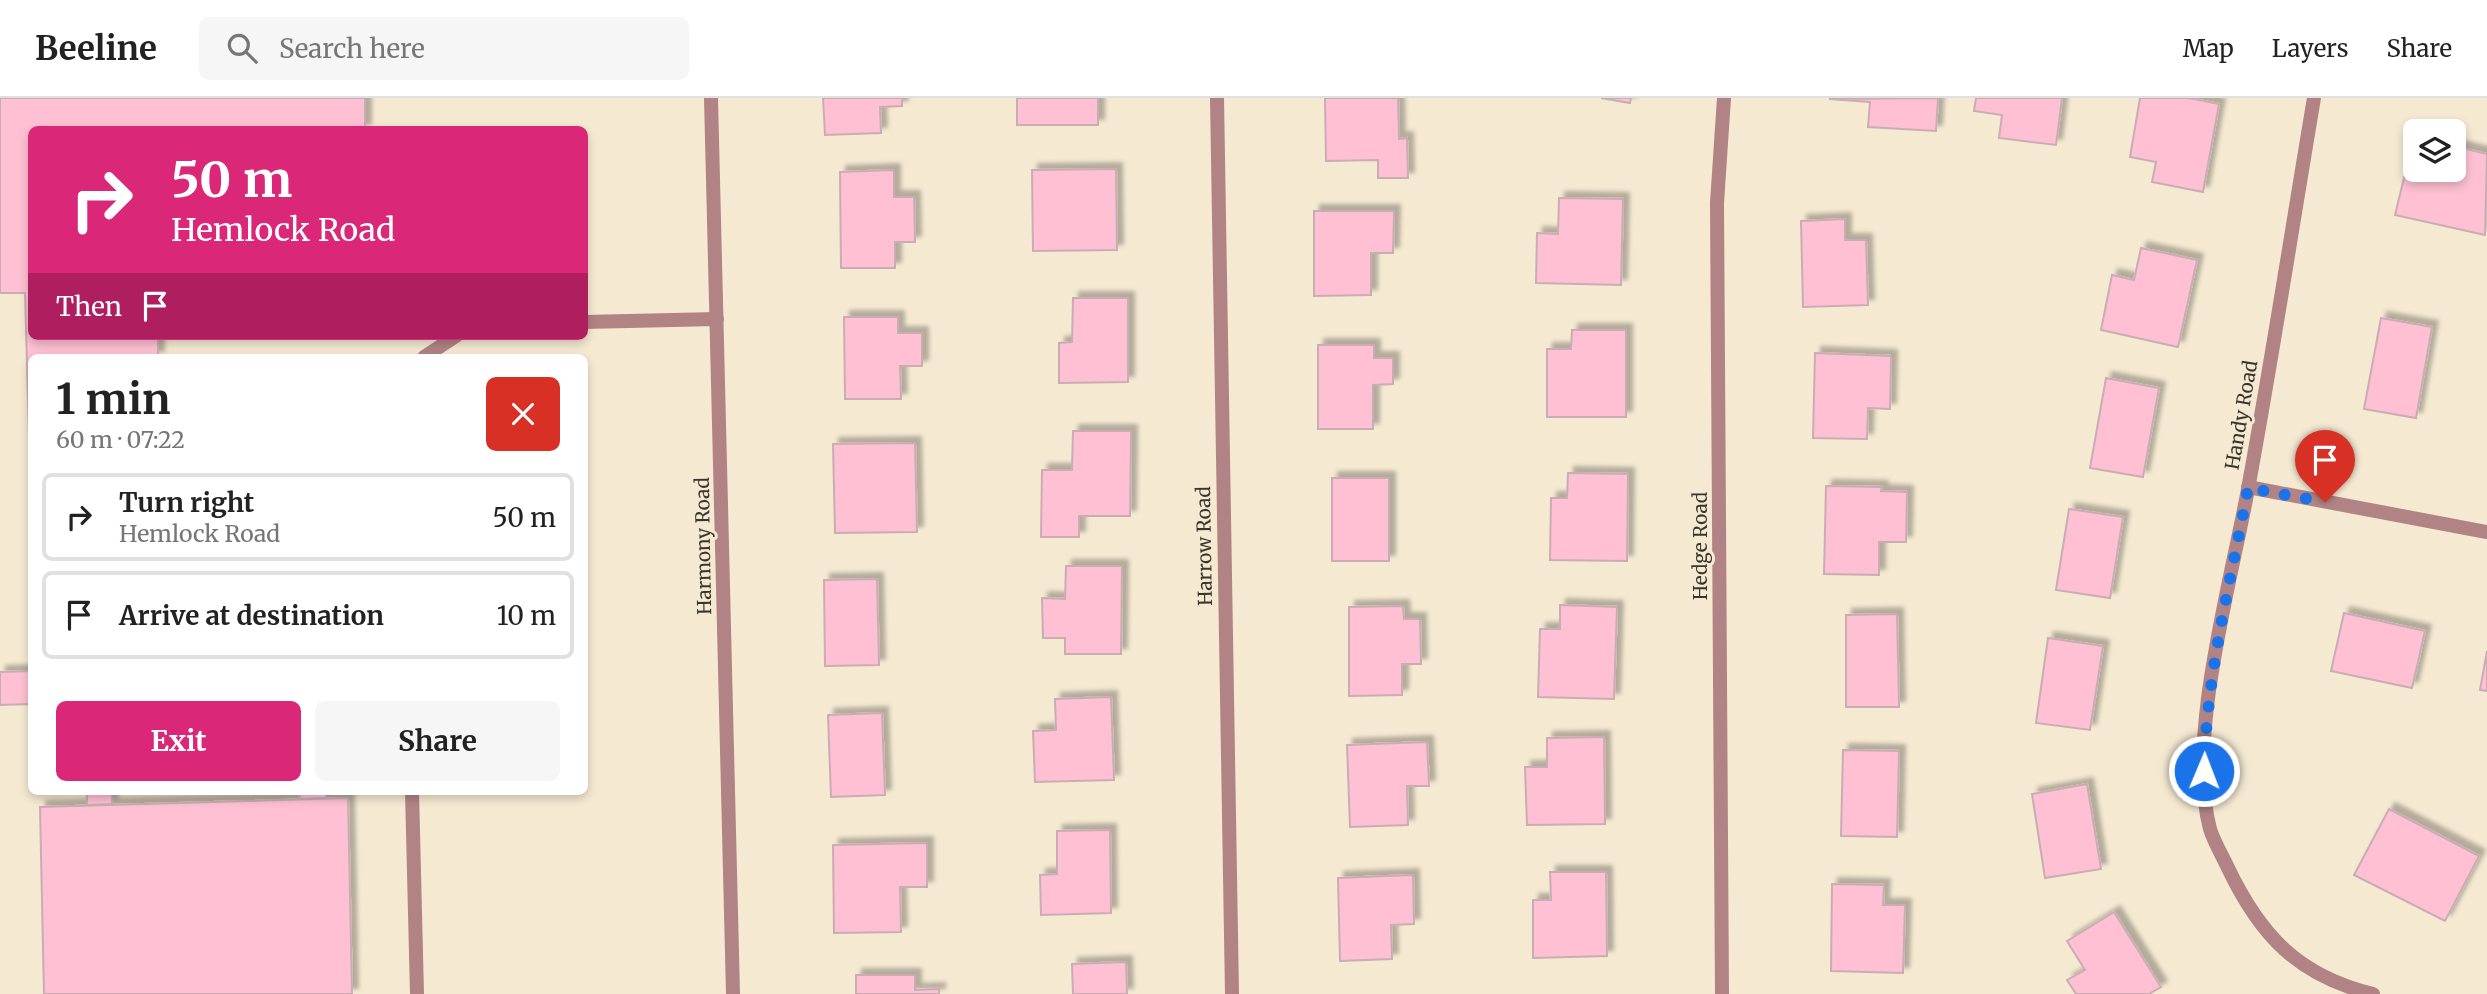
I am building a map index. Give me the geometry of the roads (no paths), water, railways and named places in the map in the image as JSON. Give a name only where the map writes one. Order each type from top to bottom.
[{"type":"street","name":"Harmony Road","points":[[711,98],[733,994]]},
{"type":"street","name":"Harrow Road","points":[[1217,98],[1233,994]]},
{"type":"street","name":"Hedge Road","points":[[1722,994],[1717,203],[1724,98]]},
{"type":"street","name":"Handy Road","points":[[2314,98],[2205,732],[2204,791],[2210,831],[2244,900],[2269,936],[2307,968],[2354,992],[2373,994]]},
{"type":"street","points":[[588,322],[717,319]]},
{"type":"street","points":[[429,354],[450,340]]},
{"type":"street","points":[[2248,488],[2487,532]]},
{"type":"street","points":[[412,795],[417,994]]}]
